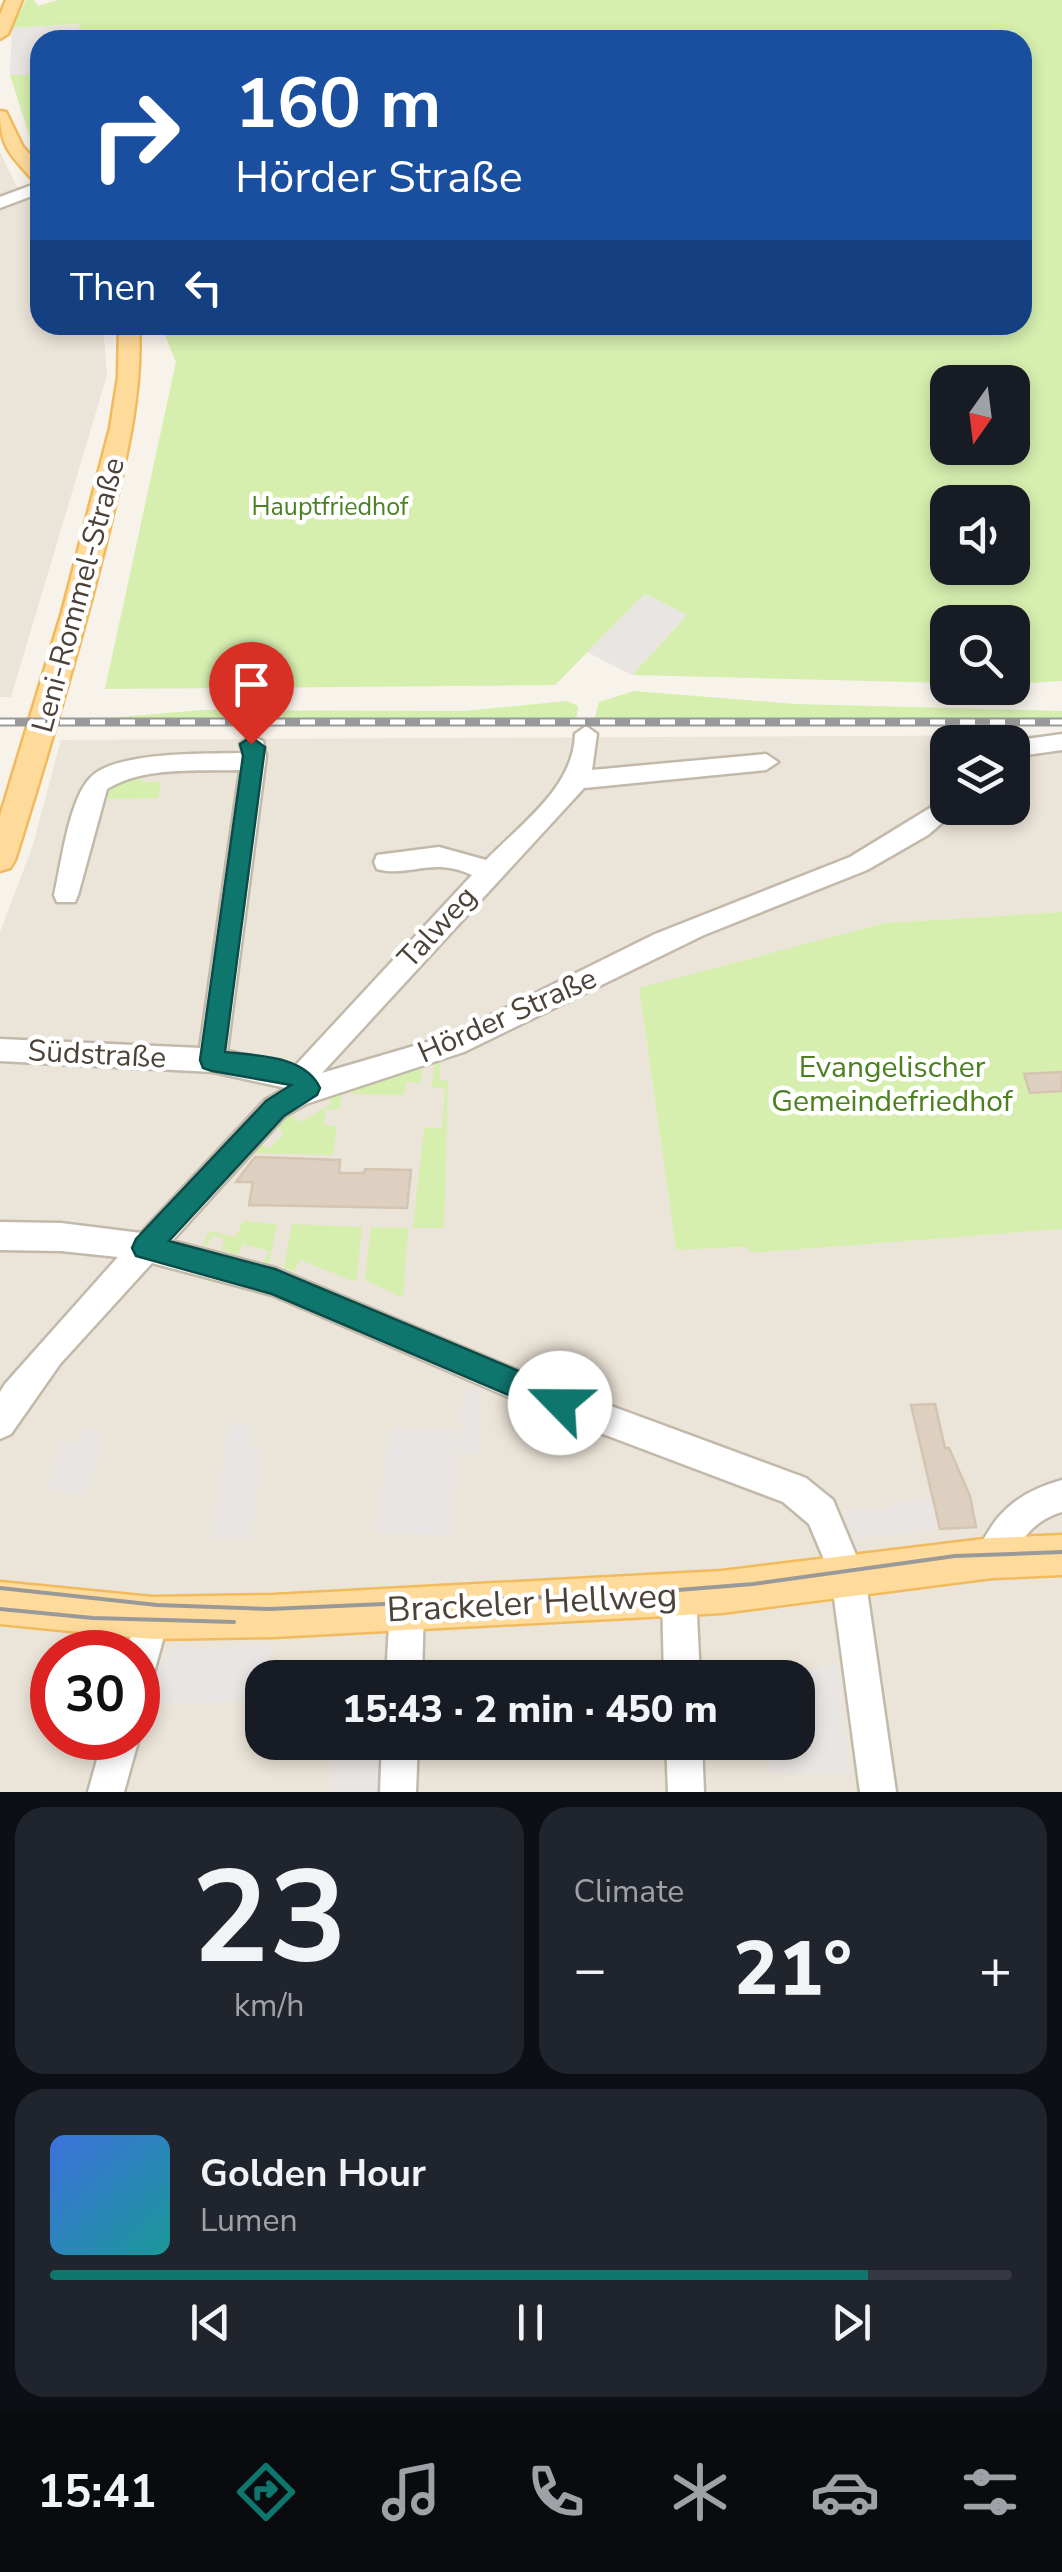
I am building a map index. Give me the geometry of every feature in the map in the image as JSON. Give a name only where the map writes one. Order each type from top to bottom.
[{"type":"main road","points":[[0,34],[14,0]]},
{"type":"main road","points":[[0,116],[16,149],[30,165]]},
{"type":"main road","name":"Leni-Rommel-Straße","points":[[0,860],[68,644],[114,459],[130,380],[129,335]]},
{"type":"main road","name":"Brackeler Hellweg","points":[[0,1603],[152,1618],[274,1616],[679,1594],[992,1558],[1062,1555]]},
{"type":"street","points":[[0,203],[30,191]]},
{"type":"street","points":[[586,734],[586,754],[578,780],[766,762]]},
{"type":"street","points":[[1030,746],[1062,742]]},
{"type":"street","points":[[66,895],[94,792],[107,777],[251,753],[212,1060]]},
{"type":"street","name":"Talweg","points":[[304,1083],[354,1016],[578,780]]},
{"type":"street","name":"Hörder Straße","points":[[0,1423],[49,1353],[275,1108],[304,1083],[454,1044],[692,929],[864,864],[915,835],[930,822]]},
{"type":"street","points":[[386,862],[420,856],[458,856],[489,873]]},
{"type":"street","name":"Südstraße","points":[[0,1050],[212,1060],[278,1070],[304,1083]]},
{"type":"street","points":[[0,1236],[61,1237],[145,1248],[275,1282],[534,1393],[794,1490],[820,1512],[848,1576],[878,1792]]},
{"type":"street","points":[[992,1558],[1012,1520],[1039,1502],[1062,1496]]},
{"type":"street","points":[[679,1594],[681,1660]]},
{"type":"street","points":[[405,1660],[407,1607]]},
{"type":"street","points":[[149,1630],[152,1618]]},
{"type":"street","points":[[106,1792],[115,1760]]},
{"type":"street","points":[[398,1792],[399,1760]]},
{"type":"street","points":[[685,1760],[686,1792]]},
{"type":"shaded area","points":[[80,24],[78,30],[30,30],[30,74],[10,75],[12,28]]},
{"type":"shaded area","points":[[0,152],[16,185],[30,201],[30,335],[104,335],[107,375],[11,697],[0,697]]},
{"type":"shaded area","points":[[645,594],[687,615],[632,675],[587,652]]},
{"type":"shaded area","points":[[1030,735],[1062,735],[1062,912],[885,923],[639,989],[676,1250],[746,1247],[752,1253],[1062,1229],[1062,1547],[708,1582],[153,1609],[0,1591],[0,932],[32,848],[61,740],[930,736],[930,825],[1030,825]]},
{"type":"shaded area","points":[[463,1390],[481,1390],[478,1454],[459,1454]]},
{"type":"shaded area","points":[[228,1423],[249,1423],[253,1427],[250,1449],[263,1450],[251,1539],[212,1539]]},
{"type":"shaded area","points":[[81,1427],[93,1429],[104,1439],[88,1495],[47,1490],[60,1441],[77,1442]]},
{"type":"shaded area","points":[[390,1428],[458,1430],[453,1536],[375,1533]]},
{"type":"shaded area","points":[[934,1499],[940,1529],[856,1539],[842,1511],[888,1510],[892,1501]]},
{"type":"shaded area","points":[[1062,1570],[1062,1792],[0,1792],[0,1614]]},
{"type":"shaded area","points":[[271,1646],[270,1660],[245,1660],[245,1702],[164,1705],[160,1698],[160,1663],[171,1649]]},
{"type":"shaded area","points":[[838,1665],[850,1774],[770,1773],[769,1760],[815,1760],[815,1668]]},
{"type":"shaded area","points":[[333,1760],[388,1760],[386,1792],[328,1792]]},
{"type":"green space","name":"Hauptfriedhof","points":[[26,0],[34,0],[38,6],[58,0],[1062,0],[1062,681],[1030,683],[1030,605],[930,605],[930,683],[632,675],[687,615],[645,594],[555,685],[105,689],[176,362],[165,335],[1032,335],[1032,30],[78,30],[79,24],[12,28]]},
{"type":"green space","points":[[30,74],[30,138],[10,75]]},
{"type":"green space","points":[[634,691],[795,704],[1062,711],[1062,719],[594,721],[599,702]]},
{"type":"green space","points":[[567,701],[578,706],[576,721],[85,720],[202,710],[464,711]]},
{"type":"green space","points":[[143,774],[142,782],[161,782],[158,798],[99,799],[102,786]]},
{"type":"green space","name":"Evangelischer Gemeindefriedhof","points":[[1062,912],[1062,1229],[752,1253],[746,1247],[676,1250],[639,988],[885,923]]},
{"type":"green space","points":[[440,1060],[440,1080],[448,1081],[444,1228],[413,1228],[424,1127],[442,1128],[445,1088],[432,1087],[435,1062]]},
{"type":"green space","points":[[422,1066],[421,1083],[406,1082],[404,1095],[352,1094],[353,1086]]},
{"type":"green space","points":[[342,1090],[340,1109],[326,1109],[324,1125],[337,1126],[333,1155],[251,1153],[259,1143],[269,1149],[284,1133],[276,1126],[290,1115],[300,1122],[331,1104],[328,1094]]},
{"type":"green space","points":[[243,1221],[277,1224],[269,1264],[264,1262],[269,1251],[243,1244],[238,1255],[221,1250],[225,1239],[212,1235],[207,1246],[203,1245],[209,1231],[236,1237]]},
{"type":"green space","points":[[292,1224],[362,1227],[356,1282],[300,1260],[294,1272],[284,1268]]},
{"type":"green space","points":[[371,1227],[408,1228],[403,1298],[365,1280]]},
{"type":"building","points":[[1062,1072],[1062,1091],[1030,1093],[1024,1074]]},
{"type":"building","points":[[255,1157],[340,1160],[339,1173],[411,1170],[407,1208],[249,1205],[253,1182],[236,1182]]},
{"type":"building","points":[[935,1404],[945,1448],[949,1448],[970,1496],[976,1527],[940,1529],[911,1405]]},
{"type":"tram line","points":[[0,1588],[157,1605],[269,1609],[640,1593],[753,1584],[955,1556],[1062,1552]]},
{"type":"tram line","points":[[0,1609],[93,1618],[234,1622]]},
{"type":"railway","points":[[0,722],[1062,722]]},
{"type":"route","points":[[251,744],[255,747],[254,756],[212,1060],[278,1070],[301,1078],[308,1088],[275,1108],[145,1248],[275,1282],[560,1403]]}]
